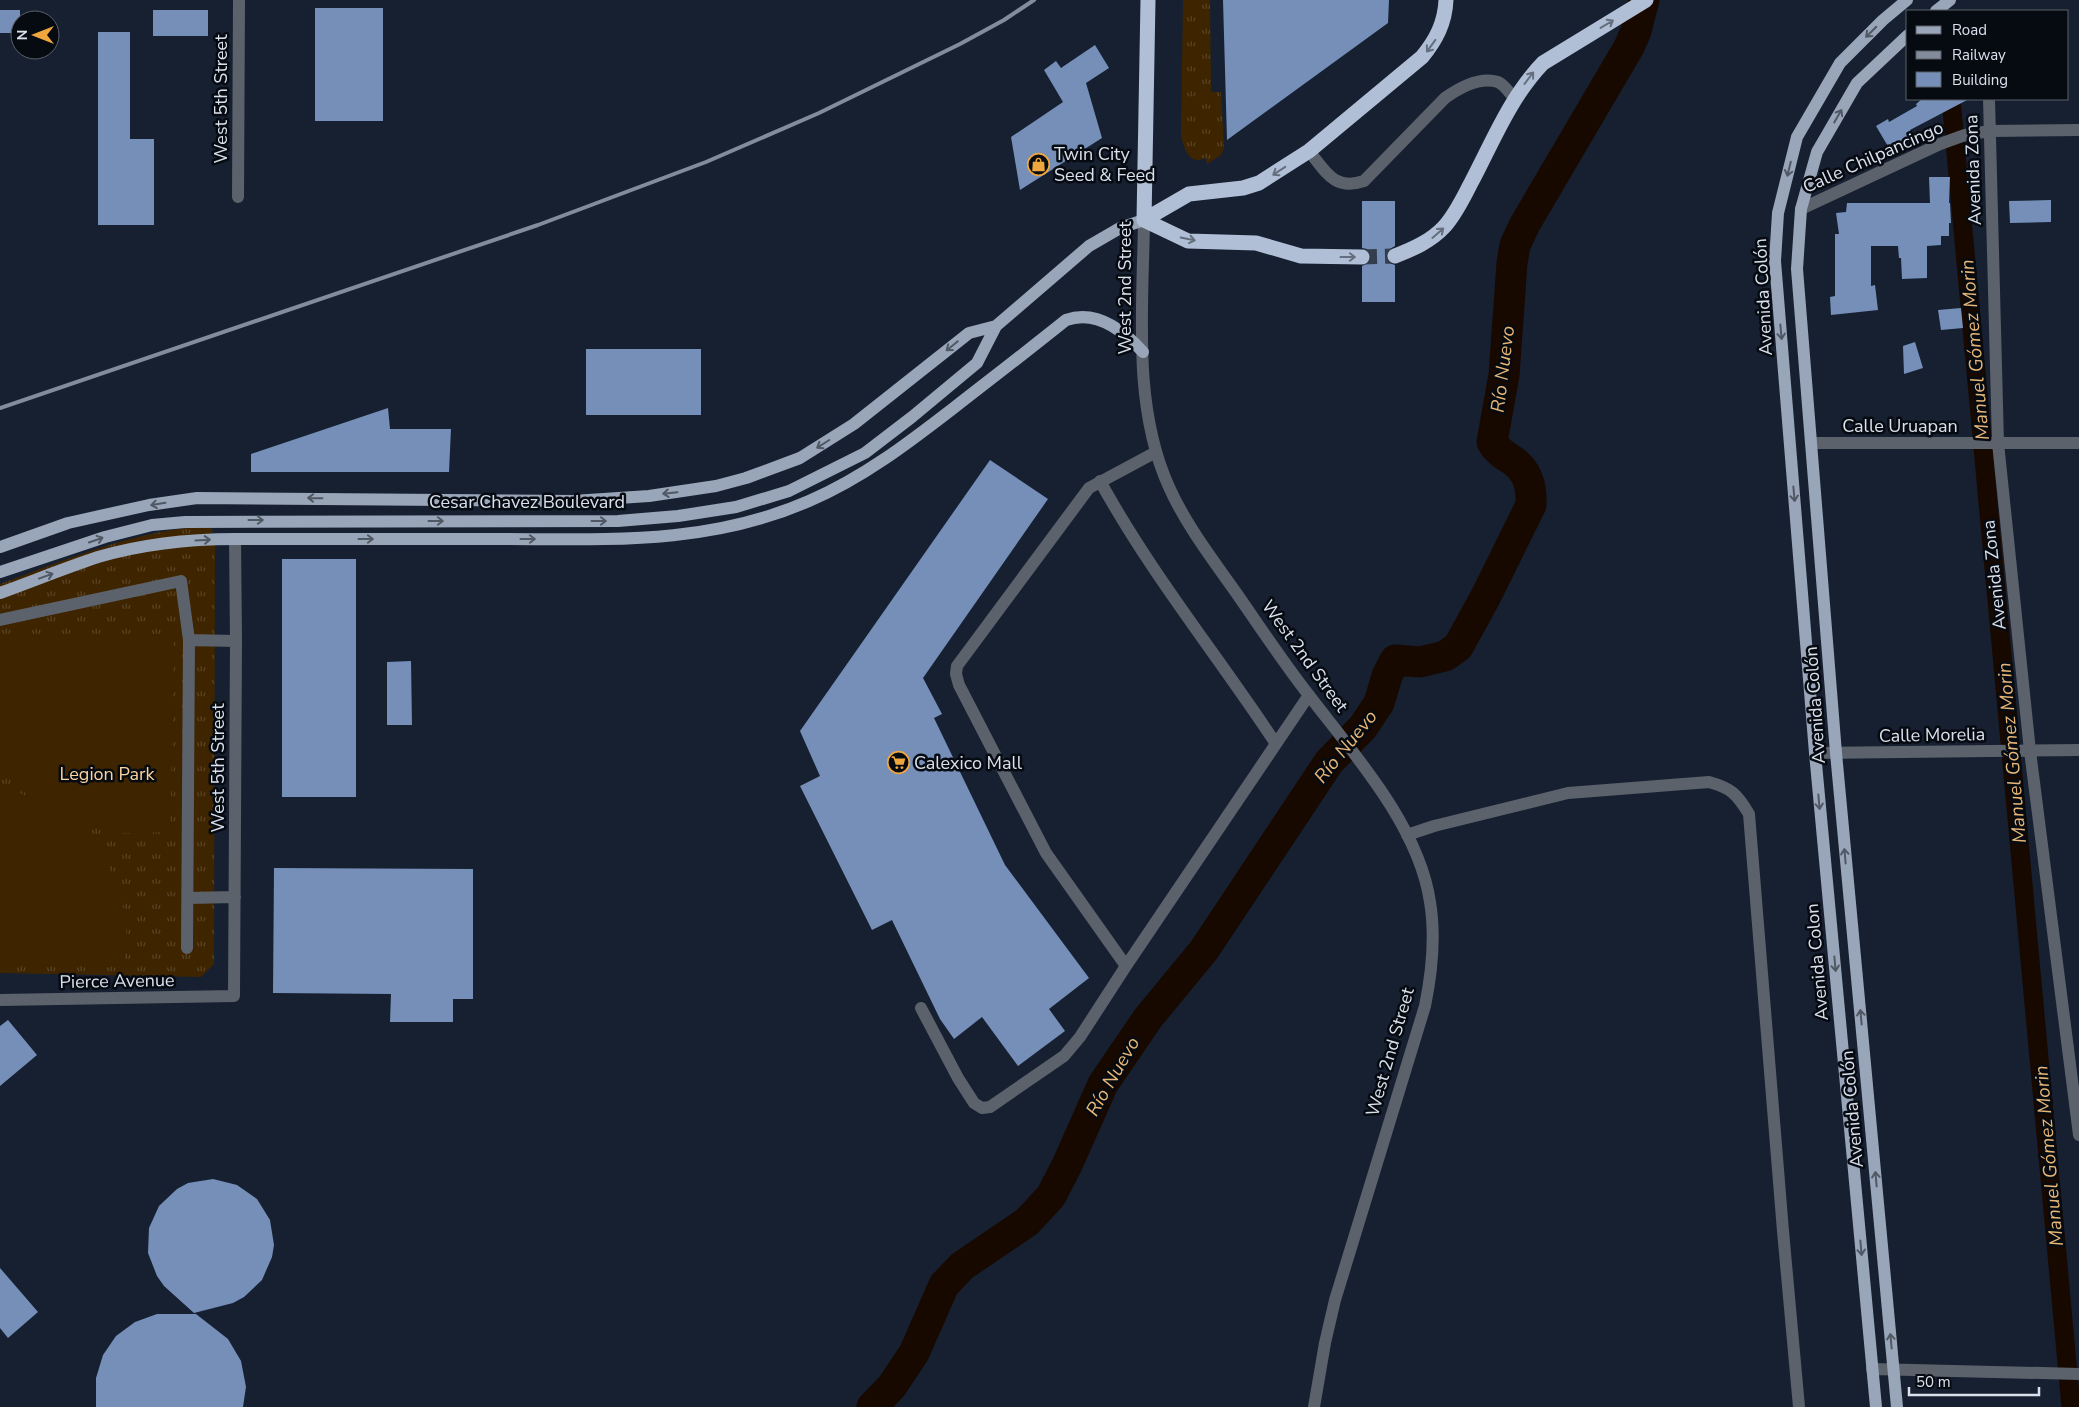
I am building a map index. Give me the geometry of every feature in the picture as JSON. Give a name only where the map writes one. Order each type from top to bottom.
[{"type":"highway","name":"West 2nd Street","points":[[1144,220],[1148,0]]},
{"type":"highway","name":"Cesar Chavez Boulevard","points":[[1144,220],[1189,194],[1243,188],[1259,184],[1309,151],[1422,58],[1436,40],[1443,21],[1446,0]]},
{"type":"highway","points":[[1395,256],[1431,238],[1445,226],[1458,207],[1515,99],[1530,76],[1542,63],[1646,0]]},
{"type":"highway","points":[[1144,220],[1188,241],[1256,243],[1301,256],[1362,257]]},
{"type":"main road","name":"Avenida Colón","points":[[1815,754],[1775,261],[1778,214],[1797,137],[1840,63],[1883,20],[1907,0]]},
{"type":"main road","points":[[1937,10],[1950,0]]},
{"type":"main road","name":"Avenida Colón","points":[[1897,1407],[1836,754],[1797,269],[1801,209],[1817,152],[1857,83],[1906,36]]},
{"type":"main road","name":"Cesar Chavez Boulevard","points":[[0,572],[105,537],[152,525],[224,520],[618,521],[678,516],[736,507],[788,490],[866,452],[977,363],[996,326],[1089,246],[1120,228],[1144,220]]},
{"type":"main road","points":[[0,593],[98,557],[180,541],[235,539],[642,538],[703,533],[736,526],[811,500],[876,465],[922,432],[1066,320],[1076,316],[1086,316],[1102,321],[1117,328],[1143,352]]},
{"type":"main road","name":"Cesar Chavez Boulevard","points":[[0,547],[68,523],[141,507],[197,498],[573,501],[649,496],[716,486],[746,478],[800,458],[854,424],[969,333],[996,326]]},
{"type":"main road","name":"Avenida Colon","points":[[1815,754],[1876,1407]]},
{"type":"street","name":"West 5th Street","points":[[238,197],[239,0]]},
{"type":"street","points":[[1309,151],[1332,180],[1339,183],[1358,184],[1364,181],[1445,98],[1461,87],[1479,82],[1496,82],[1503,86],[1515,99]]},
{"type":"street","name":"Avenida Zona","points":[[1989,100],[1998,443],[2030,751],[2075,1061],[2079,1135]]},
{"type":"street","name":"Calle Chilpancingo","points":[[1801,209],[1940,144],[1965,135],[1990,131],[2079,130]]},
{"type":"street","name":"West 2nd Street","points":[[1144,220],[1143,352],[1147,407],[1152,437],[1168,486],[1179,508],[1223,574],[1309,696],[1372,776],[1407,835],[1420,863],[1430,901],[1433,941],[1432,972],[1425,1006],[1335,1300],[1325,1343],[1314,1407]]},
{"type":"street","name":"Calle Uruapan","points":[[1812,443],[2079,443]]},
{"type":"street","points":[[1126,966],[1046,853],[959,685],[956,674],[957,666],[1089,488],[1156,452]]},
{"type":"street","points":[[1100,481],[1124,526],[1239,686],[1276,744]]},
{"type":"street","name":"West 5th Street","points":[[234,996],[235,539]]},
{"type":"street","points":[[0,620],[181,581],[189,640],[187,948]]},
{"type":"street","points":[[189,640],[236,641]]},
{"type":"street","points":[[921,1008],[958,1078],[974,1104],[982,1108],[990,1107],[1064,1056],[1080,1037],[1309,696]]},
{"type":"street","name":"Calle Morelia","points":[[1815,754],[2079,750]]},
{"type":"street","points":[[1407,835],[1434,826],[1568,793],[1709,782],[1727,787],[1740,798],[1748,814],[1782,1231],[1799,1407]]},
{"type":"street","points":[[188,898],[235,896]]},
{"type":"street","name":"Pierce Avenue","points":[[0,1000],[234,996]]},
{"type":"street","points":[[1872,1369],[2079,1374]]},
{"type":"green space","points":[[1183,0],[1210,0],[1211,92],[1221,92],[1224,147],[1221,155],[1207,164],[1206,158],[1199,160],[1188,155],[1181,136]]},
{"type":"green space","name":"Legion Park","points":[[211,526],[215,543],[214,964],[201,977],[0,973],[0,584],[77,555],[130,539],[184,528]]},
{"type":"green space","points":[[174,635],[170,832],[124,833],[83,824],[46,806],[71,823],[94,845],[113,875],[127,920],[124,967],[0,964],[0,790],[12,790],[40,802],[5,764],[0,753],[0,637]]},
{"type":"building","points":[[1223,0],[1389,0],[1388,23],[1227,140]]},
{"type":"building","points":[[315,8],[383,8],[383,121],[315,121]]},
{"type":"building","points":[[0,10],[10,10],[10,33],[0,33]]},
{"type":"building","points":[[153,10],[208,10],[208,36],[153,36]]},
{"type":"building","points":[[98,32],[130,32],[130,139],[154,139],[154,225],[98,225]]},
{"type":"building","name":"Twin City Seed & Feed","points":[[1095,45],[1109,68],[1086,83],[1102,138],[1020,190],[1011,137],[1063,102],[1044,70],[1056,61],[1061,68]]},
{"type":"building","points":[[1921,100],[1967,100],[1910,130],[1915,138],[1902,145],[1900,142],[1889,148],[1876,126],[1888,119],[1889,122],[1917,106],[1916,104]]},
{"type":"building","points":[[1929,177],[1950,177],[1949,203],[1951,223],[1949,223],[1949,236],[1941,236],[1941,245],[1927,246],[1927,278],[1902,279],[1901,258],[1899,258],[1898,246],[1871,246],[1871,286],[1875,285],[1878,310],[1831,315],[1830,297],[1835,296],[1835,234],[1839,234],[1836,213],[1846,212],[1847,203],[1930,203]]},
{"type":"building","points":[[2051,200],[2051,222],[2010,223],[2009,201]]},
{"type":"building","points":[[1362,201],[1395,201],[1395,246],[1388,250],[1386,255],[1389,263],[1395,265],[1395,302],[1362,302],[1362,266],[1370,262],[1371,257],[1367,249],[1362,248]]},
{"type":"building","points":[[1961,308],[1963,328],[1941,330],[1938,310]]},
{"type":"building","points":[[1915,342],[1923,368],[1904,374],[1903,346]]},
{"type":"building","points":[[586,349],[701,349],[701,415],[586,415]]},
{"type":"building","points":[[388,408],[390,429],[451,429],[449,472],[251,472],[251,454]]},
{"type":"building","name":"Calexico Mall","points":[[990,460],[1048,499],[923,678],[942,714],[934,718],[1005,865],[1089,978],[1049,1009],[1065,1031],[1018,1066],[982,1017],[954,1039],[940,1019],[892,920],[872,930],[800,786],[820,776],[800,731]]},
{"type":"building","points":[[282,559],[356,559],[356,797],[282,797]]},
{"type":"building","points":[[411,661],[412,725],[387,725],[387,662]]},
{"type":"building","points":[[274,868],[473,869],[473,999],[453,999],[453,1022],[390,1022],[391,994],[273,993]]},
{"type":"building","points":[[8,1020],[37,1055],[0,1086],[0,1026]]},
{"type":"building","points":[[213,1179],[237,1185],[257,1199],[270,1220],[274,1245],[272,1257],[262,1280],[244,1297],[233,1303],[194,1313],[164,1286],[157,1276],[148,1253],[149,1228],[159,1206],[177,1189],[188,1183]]},
{"type":"building","points":[[0,1268],[38,1312],[8,1338],[0,1328]]},
{"type":"building","points":[[157,1314],[196,1314],[228,1339],[241,1361],[246,1387],[243,1407],[96,1407],[96,1378],[103,1355],[116,1336],[135,1322]]},
{"type":"waterway","name":"Río Nuevo","points":[[872,1407],[892,1386],[914,1353],[944,1285],[962,1266],[1027,1222],[1051,1196],[1103,1084],[1148,1018],[1204,950],[1329,762],[1363,727],[1379,703],[1387,676],[1395,660],[1420,662],[1445,656],[1458,647],[1486,596],[1531,505],[1530,486],[1522,469],[1498,450],[1492,442],[1504,375],[1515,245],[1525,224],[1629,47],[1636,31],[1644,0]]},
{"type":"waterway","name":"Manuel Gómez Morin","points":[[1951,100],[2071,1407]]},
{"type":"tunnel","points":[[1362,257],[1395,256]]},
{"type":"railway","points":[[0,408],[538,225],[706,162],[819,113],[960,44],[1004,20],[1034,0]]},
{"type":"place","name":"Twin City Seed & Feed","points":[[1038,164]]},
{"type":"place","name":"Calexico Mall","points":[[898,763]]}]
